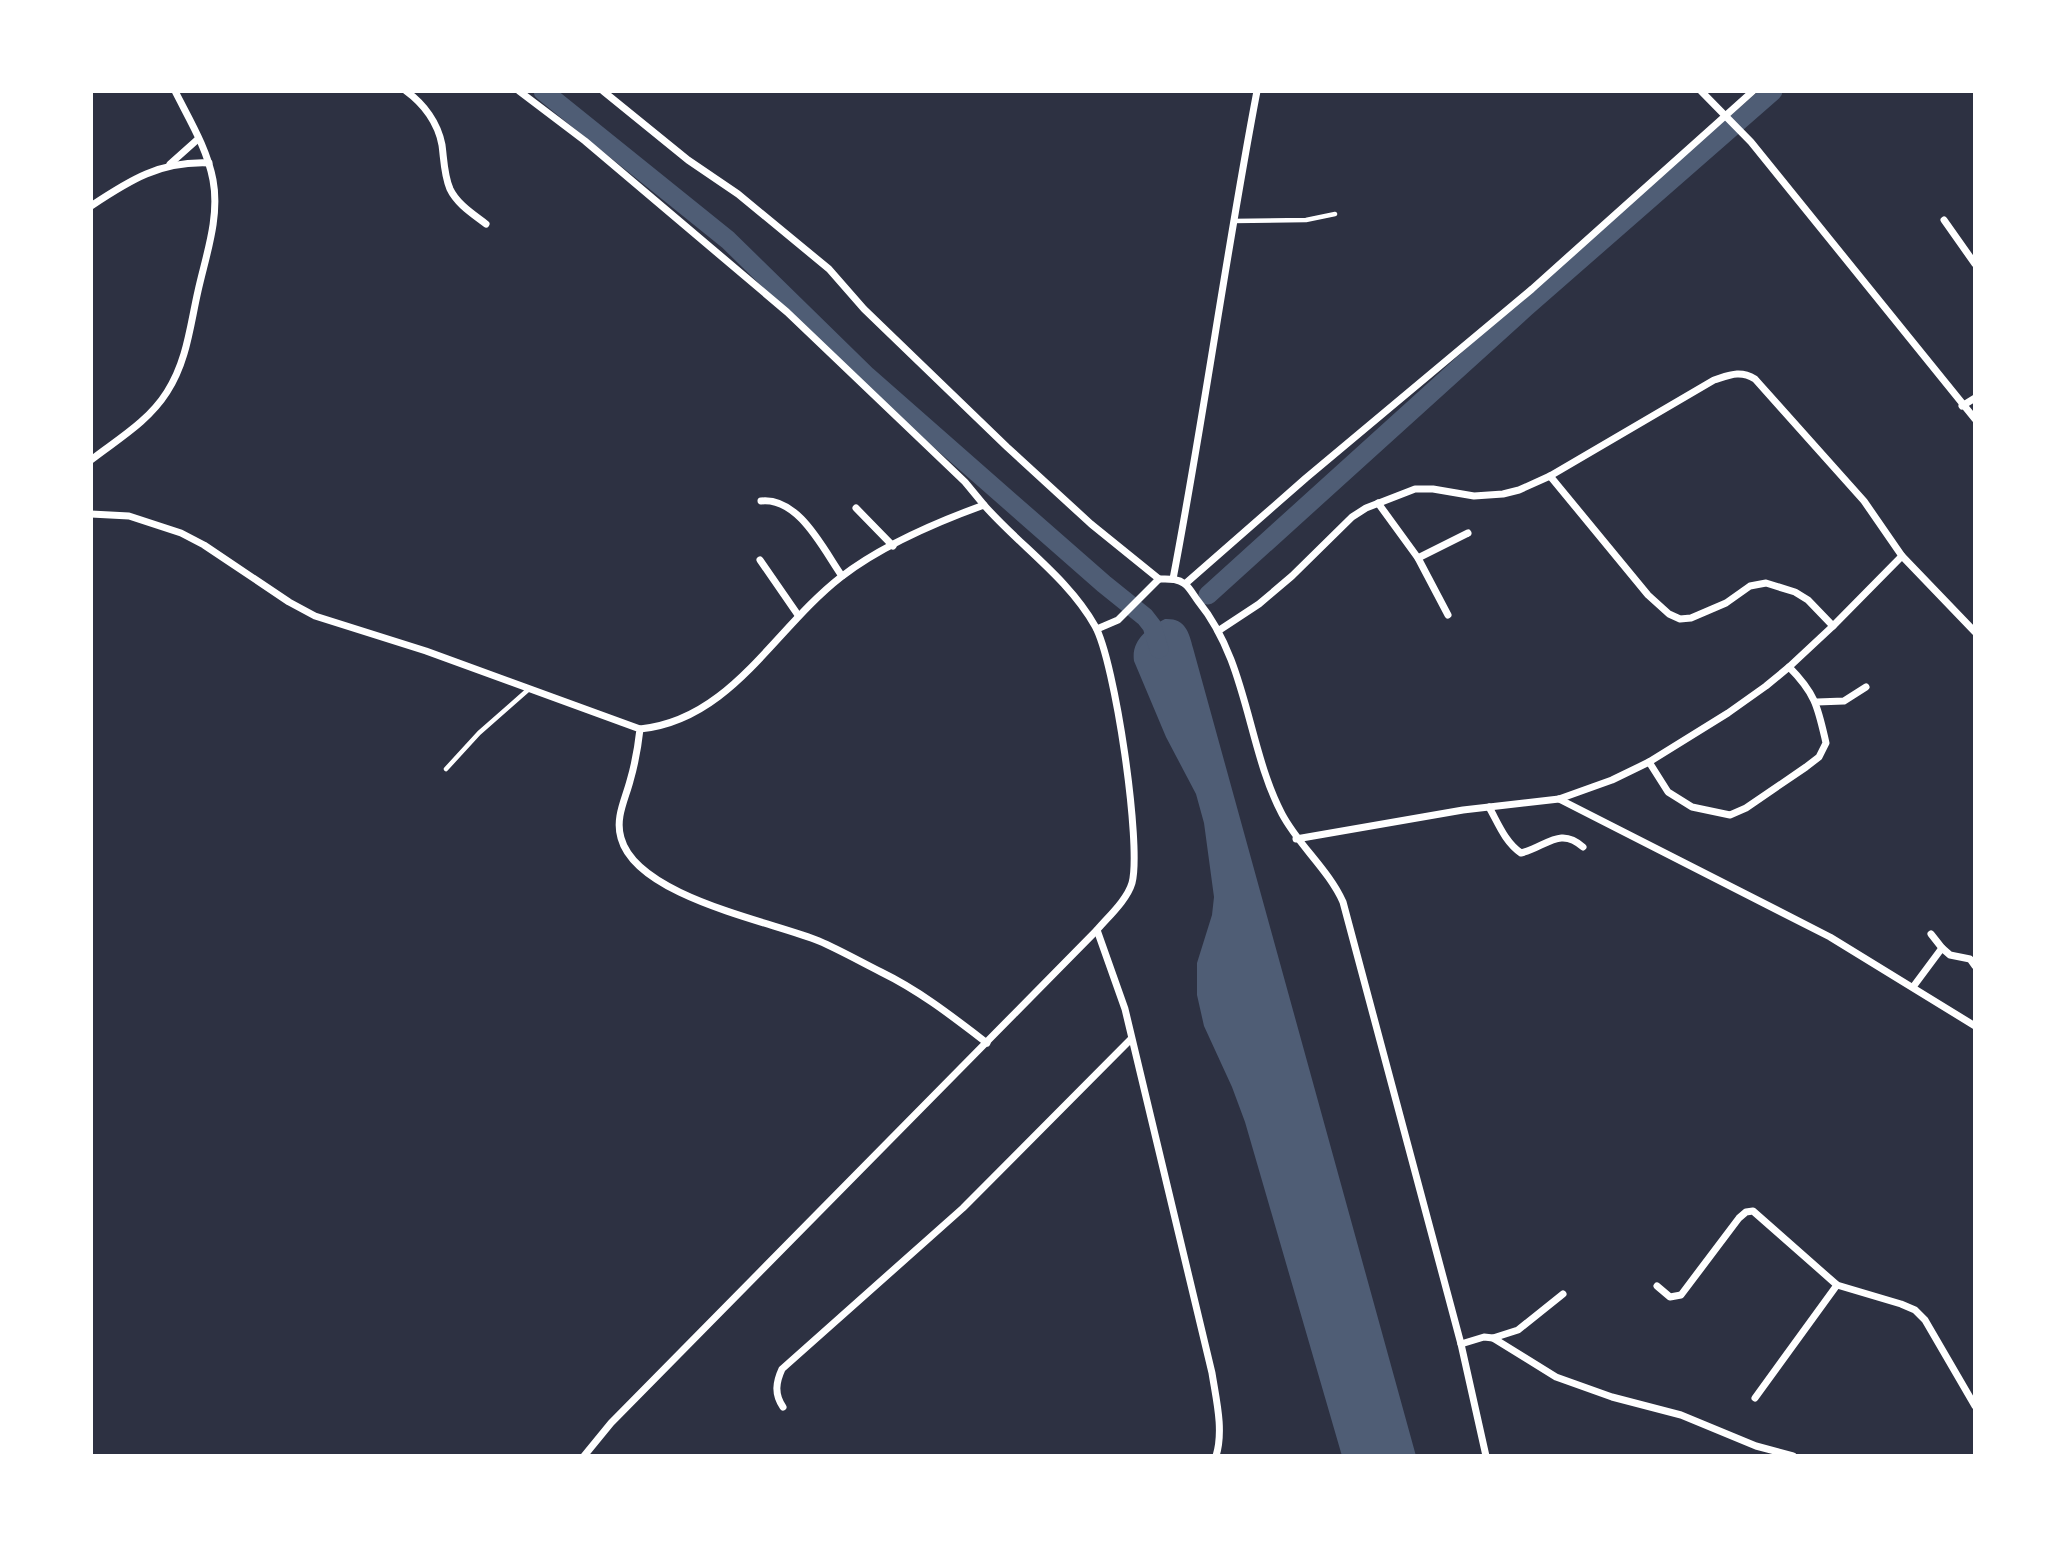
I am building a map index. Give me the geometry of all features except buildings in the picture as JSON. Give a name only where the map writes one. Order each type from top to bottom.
[{"type":"street","points":[[91,460],[150,413],[166,393],[187,347],[214,224],[215,201],[209,163],[175,91]]},
{"type":"street","points":[[406,91],[422,104],[436,129],[451,191],[486,223]]},
{"type":"street","points":[[519,91],[585,141],[787,312],[965,481],[984,505],[1069,589],[1097,629],[1123,738],[1133,837],[1132,882],[1127,893],[1097,930],[639,1395],[584,1456]]},
{"type":"street","points":[[603,91],[688,160],[738,194],[829,269],[864,309],[1006,447],[1091,524],[1159,579],[1174,579],[1185,584],[1210,615],[1232,663],[1281,812],[1296,839],[1326,872],[1343,902],[1461,1344],[1486,1456]]},
{"type":"street","points":[[1174,579],[1257,91]]},
{"type":"street","points":[[1701,91],[1751,142],[1975,419]]},
{"type":"street","points":[[1185,584],[1306,478],[1532,289],[1753,91]]},
{"type":"street","points":[[91,206],[119,188],[169,165],[198,139]]},
{"type":"street","points":[[169,165],[209,163]]},
{"type":"street","points":[[1944,220],[1975,264]]},
{"type":"street","points":[[1218,631],[1259,604],[1292,576],[1352,517],[1378,503],[1415,489],[1433,489],[1474,496],[1503,494],[1550,476],[1714,380],[1737,373],[1755,379],[1864,501],[1902,556],[1975,632]]},
{"type":"street","points":[[1962,406],[1975,398]]},
{"type":"street","points":[[1550,476],[1647,595],[1669,614],[1679,619],[1691,618],[1726,603],[1750,586],[1766,583],[1795,592],[1808,600],[1833,625]]},
{"type":"street","points":[[761,501],[778,501],[797,515],[807,525],[842,576]]},
{"type":"street","points":[[1378,503],[1418,558],[1448,615]]},
{"type":"street","points":[[91,514],[129,516],[181,533],[315,616],[426,651],[640,729],[661,727],[691,716],[708,705],[730,688],[797,615],[842,576],[893,546],[984,505]]},
{"type":"street","points":[[856,508],[893,546]]},
{"type":"street","points":[[1418,558],[1468,533]]},
{"type":"street","points":[[1296,839],[1489,807],[1559,799],[1612,780],[1649,762],[1728,713],[1789,667],[1902,556]]},
{"type":"street","points":[[760,560],[797,615]]},
{"type":"street","points":[[1097,629],[1118,620],[1159,579]]},
{"type":"street","points":[[1649,762],[1668,792],[1692,807],[1730,815],[1745,808],[1819,757],[1826,743],[1816,702],[1802,680],[1789,667]]},
{"type":"street","points":[[1816,702],[1844,701],[1866,687]]},
{"type":"street","points":[[640,729],[632,773],[619,819],[621,839],[639,865],[654,878],[698,900],[820,942],[885,974],[923,995],[987,1043]]},
{"type":"street","points":[[1559,799],[1830,937],[1975,1026]]},
{"type":"street","points":[[1489,807],[1503,834],[1521,853],[1568,837],[1583,848]]},
{"type":"street","points":[[1097,930],[1125,1009],[1212,1373],[1218,1416],[1219,1446],[1216,1456]]},
{"type":"street","points":[[1931,934],[1950,955],[1969,959],[1975,966]]},
{"type":"street","points":[[1913,987],[1942,948]]},
{"type":"street","points":[[783,1407],[777,1390],[782,1369],[962,1208],[1131,1039]]},
{"type":"street","points":[[1657,1286],[1670,1297],[1681,1295],[1739,1218],[1749,1211],[1758,1213],[1837,1285],[1915,1310],[1926,1320],[1975,1406]]},
{"type":"street","points":[[1755,1398],[1837,1285]]},
{"type":"street","points":[[1461,1344],[1518,1330],[1563,1294]]},
{"type":"street","points":[[1493,1338],[1556,1377],[1612,1397],[1681,1415],[1756,1446],[1793,1456]]},
{"type":"lane","points":[[1233,221],[1306,220],[1335,214]]},
{"type":"lane","points":[[446,769],[479,733],[529,689]]},
{"type":"water","points":[[1165,619],[1182,624],[1191,642],[1416,1456],[1342,1456],[1245,1122],[1204,1026],[1197,995],[1197,963],[1212,915],[1214,897],[1204,823],[1196,794],[1166,737],[1134,661],[1138,641],[1153,626]]},
{"type":"waterway","points":[[543,91],[728,240],[867,376],[1145,617],[1152,626],[1159,649]]},
{"type":"waterway","points":[[1208,595],[1525,308],[1773,91]]}]
